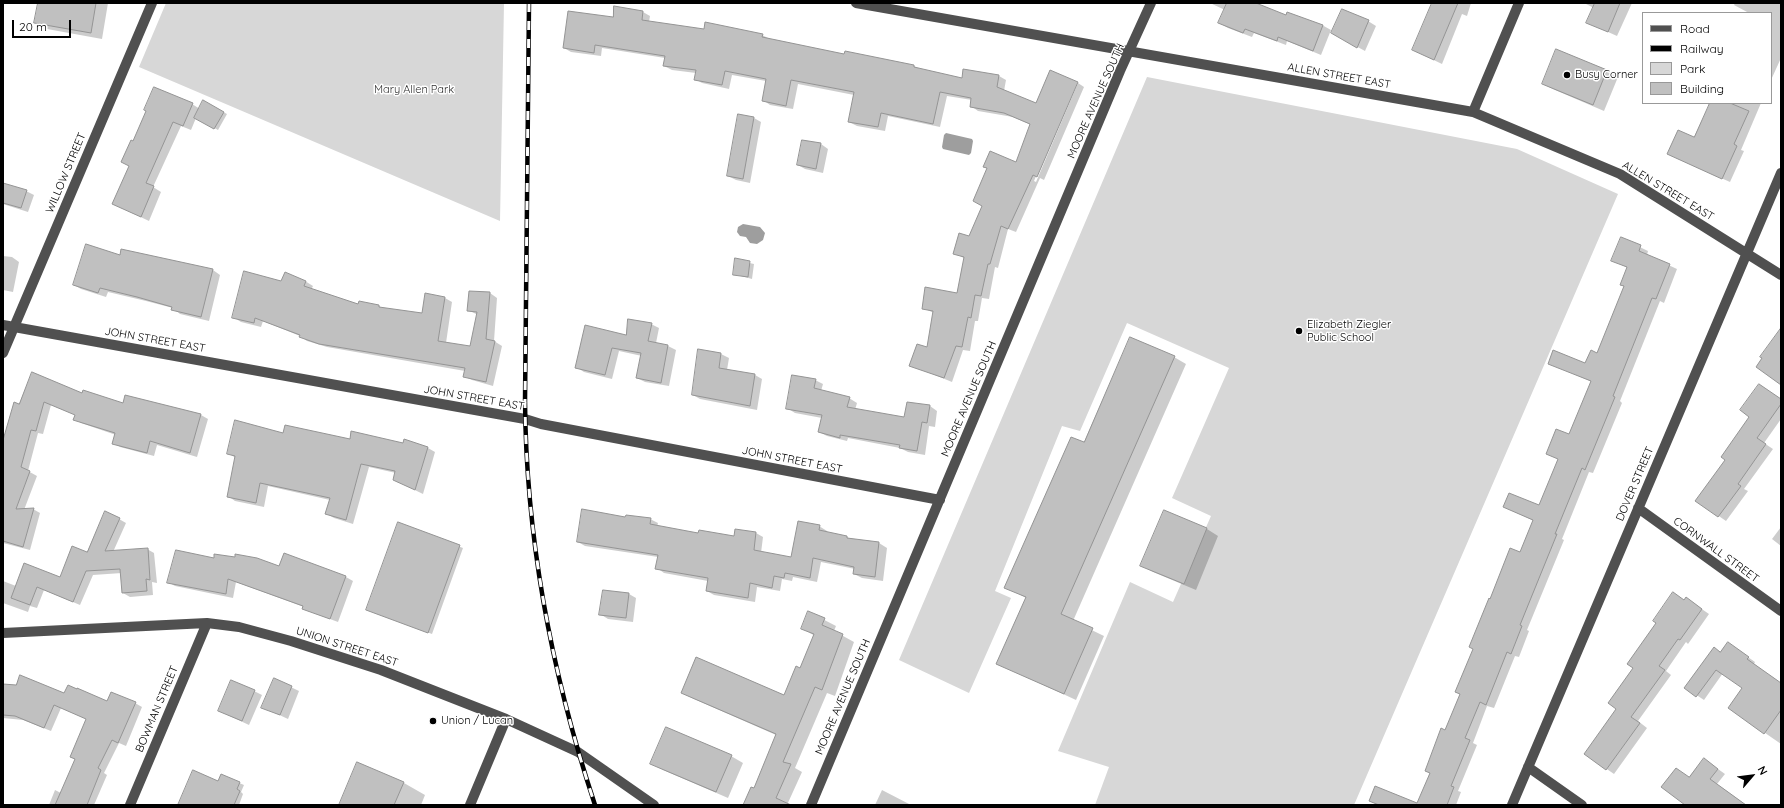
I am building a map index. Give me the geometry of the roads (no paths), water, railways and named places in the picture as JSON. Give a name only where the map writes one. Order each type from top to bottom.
[{"type":"street","name":"WILLOW STREET","points":[[3,353],[8,326],[152,3]]},
{"type":"street","name":"ALLEN STREET EAST","points":[[856,3],[1473,112],[1620,174],[1747,252],[1781,275]]},
{"type":"street","name":"MOORE AVENUE SOUTH","points":[[811,805],[1151,3]]},
{"type":"street","points":[[1473,112],[1519,3]]},
{"type":"street","name":"DOVER STREET","points":[[1512,805],[1781,173]]},
{"type":"street","name":"JOHN STREET EAST","points":[[8,326],[525,419],[541,424],[940,500]]},
{"type":"street","name":"CORNWALL STREET","points":[[1638,508],[1781,611]]},
{"type":"street","name":"UNION STREET EAST","points":[[3,633],[207,623],[239,627],[291,641],[381,670],[506,719],[578,752],[654,805]]},
{"type":"street","name":"BOWMAN STREET","points":[[130,805],[207,623]]},
{"type":"street","points":[[470,805],[506,719]]},
{"type":"street","points":[[1528,767],[1582,805]]},
{"type":"railway","points":[[529,3],[525,401],[530,504],[544,606],[554,656],[566,706],[595,805]]},
{"type":"place","name":"Busy Corner","points":[[1567,75]]},
{"type":"place","name":"Elizabeth Ziegler Public School","points":[[1299,331]]},
{"type":"place","name":"Union / Lucan","points":[[433,721]]},
{"type":"park label","name":"Mary Allen Park","points":[[414,90]]}]
